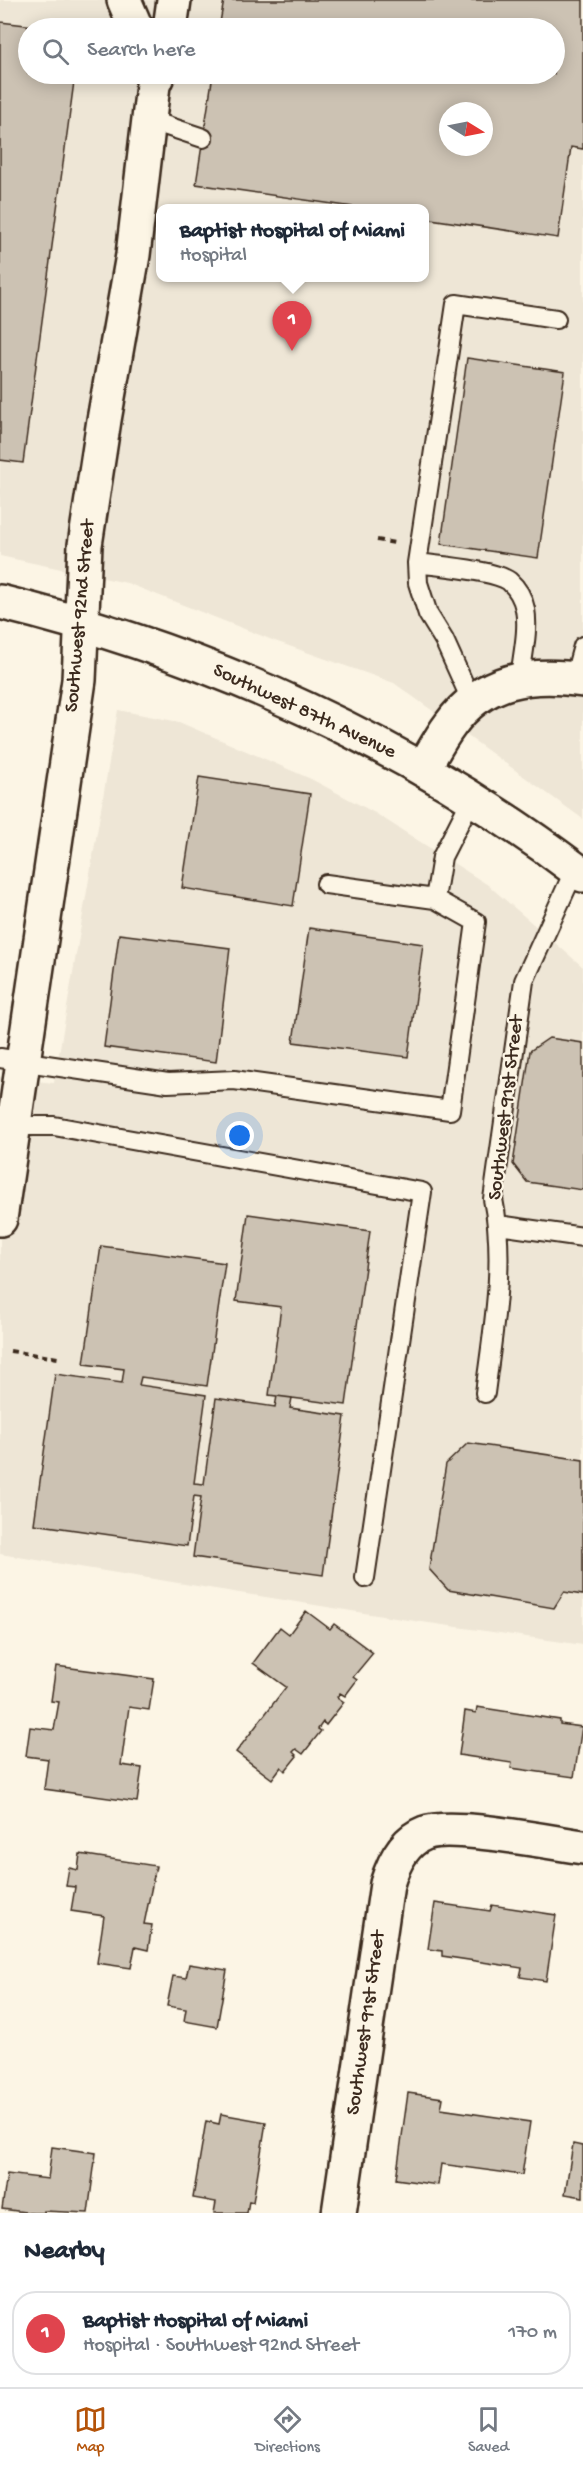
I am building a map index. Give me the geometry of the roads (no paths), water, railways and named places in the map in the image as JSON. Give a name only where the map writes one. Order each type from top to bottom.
[{"type":"street","points":[[125,0],[132,18]]},
{"type":"street","points":[[171,18],[174,0]]},
{"type":"street","name":"Southwest 92nd Street","points":[[0,1219],[11,1059],[79,680],[85,545],[133,255],[153,84]]},
{"type":"street","name":"Southwest 87th Avenue","points":[[0,602],[82,624],[184,659],[261,689],[423,768],[472,798],[579,872]]},
{"type":"street","points":[[423,768],[449,726],[472,702],[496,688],[546,675],[579,679]]},
{"type":"street","name":"Southwest 91st Street","points":[[339,2213],[387,1884],[395,1863],[413,1840],[425,1833],[451,1829],[583,1847]]},
{"type":"lane","points":[[149,120],[203,138]]},
{"type":"lane","points":[[472,702],[444,640],[428,614],[418,583],[417,563],[456,304],[556,319]]},
{"type":"lane","points":[[417,563],[497,575],[509,581],[520,594],[525,609],[526,625],[520,680]]},
{"type":"lane","points":[[579,679],[583,646]]},
{"type":"lane","points":[[435,899],[442,856],[472,798]]},
{"type":"lane","name":"Southwest 91st Street","points":[[485,1393],[496,1311],[498,1224],[492,1199],[524,981],[579,872]]},
{"type":"lane","points":[[11,1059],[168,1083],[234,1080],[450,1110],[476,922],[435,899],[326,884]]},
{"type":"lane","points":[[7,1126],[54,1126],[422,1192],[365,1578]]},
{"type":"lane","points":[[498,1224],[583,1237]]},
{"type":"place","name":"Baptist Hospital of Miami","points":[[292,351]]}]
